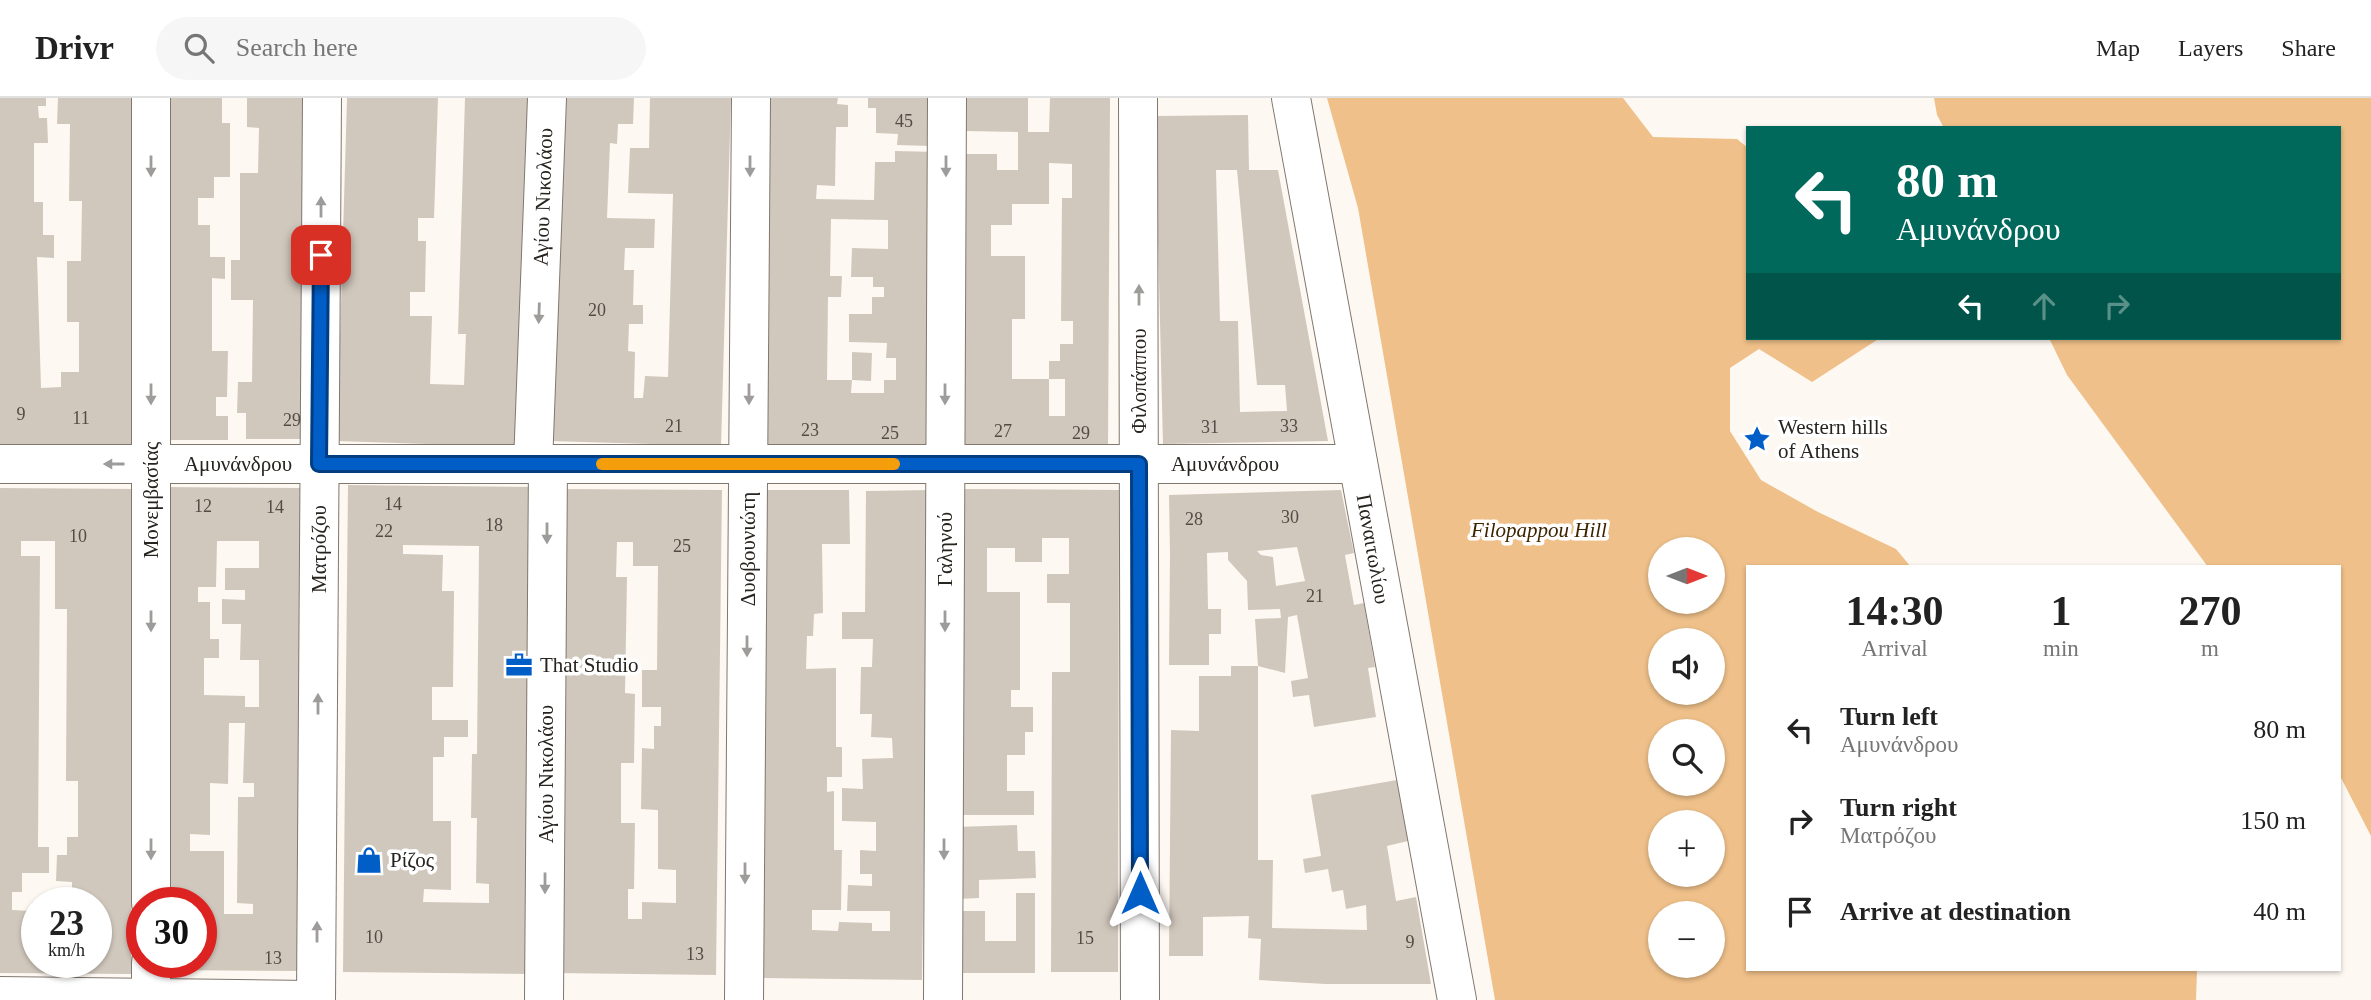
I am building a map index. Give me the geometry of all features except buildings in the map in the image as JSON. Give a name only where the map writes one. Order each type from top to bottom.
[{"type":"street","name":"Μονεμβασίας","points":[[151,98],[151,887]]},
{"type":"street","name":"Ματρόζου","points":[[316,1000],[322,98]]},
{"type":"street","name":"Αγίου Νικολάου","points":[[544,1000],[540,464],[547,98]]},
{"type":"street","name":"Δυοβουνιώτη","points":[[744,1000],[751,98]]},
{"type":"street","name":"Γαληνού","points":[[943,1000],[947,98]]},
{"type":"street","name":"Φιλοπάππου","points":[[1138,98],[1140,1000]]},
{"type":"street","name":"Παναιτωλίου","points":[[1291,98],[1457,1000]]},
{"type":"street","name":"Αμυνάνδρου","points":[[0,464],[1358,464]]},
{"type":"street","points":[[0,996],[151,980],[309,1000]]},
{"type":"green space","name":"Filopappou Hill","points":[[1327,98],[1623,98],[1653,137],[1737,139],[1746,146],[1746,340],[1877,340],[1812,382],[1759,349],[1730,368],[1730,431],[1761,480],[1818,512],[1896,549],[1909,565],[1746,565],[1746,971],[2197,971],[2196,1000],[1495,1000],[1358,208]]},
{"type":"green space","points":[[1934,98],[2371,98],[2371,836],[2341,778],[2341,565],[2207,565],[2067,375],[2050,340],[2341,340],[2341,126],[1943,126],[1937,115]]},
{"type":"slow traffic","points":[[602,464],[894,464]]},
{"type":"place","name":"Western hills of Athens","points":[[1757,439]]},
{"type":"place","name":"That Studio","points":[[519,665]]},
{"type":"place","name":"Ρίζος","points":[[369,860]]},
{"type":"route","points":[[321,255],[319,464],[1139,464],[1140,893]]}]
